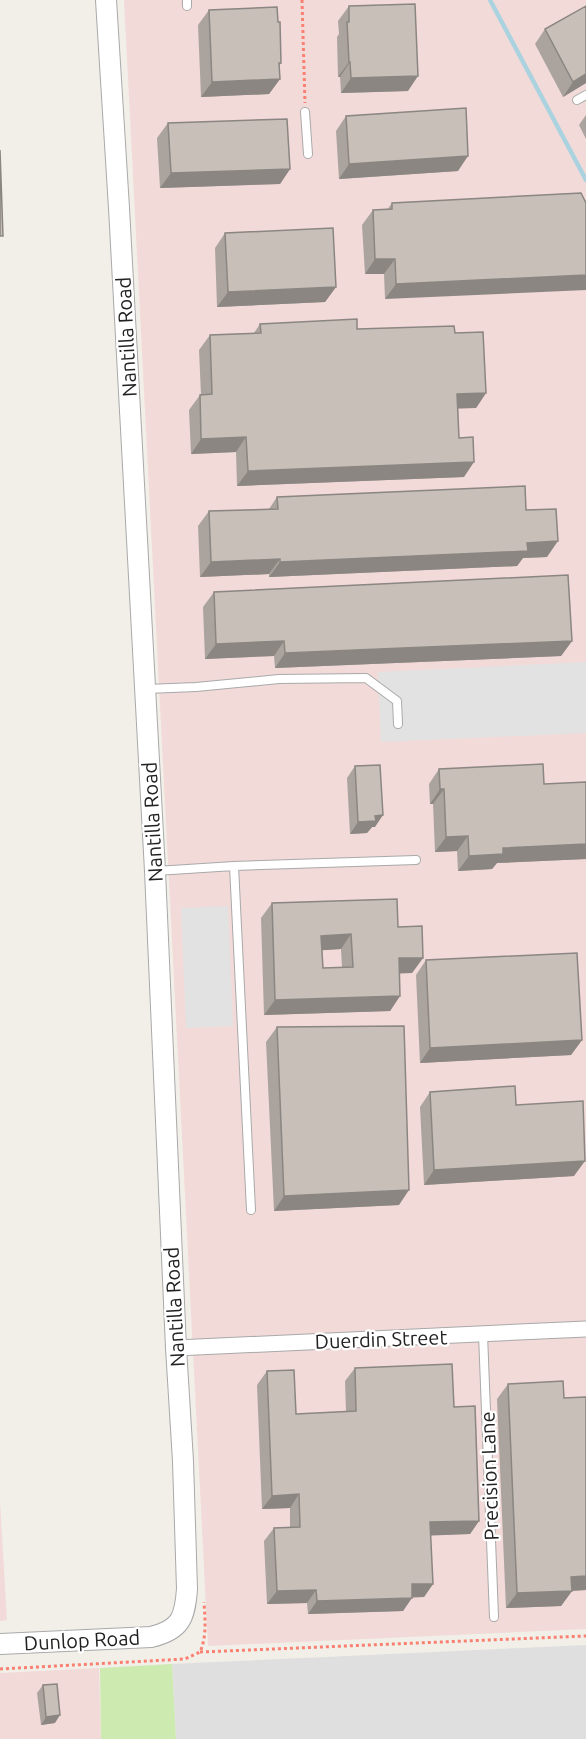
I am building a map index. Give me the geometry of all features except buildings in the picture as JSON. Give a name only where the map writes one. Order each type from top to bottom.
[{"type":"street","name":"Nantilla Road","points":[[106,0],[146,689],[183,1461],[187,1589],[184,1615],[174,1627],[163,1634]]},
{"type":"street","name":"Duerdin Street","points":[[176,1348],[586,1329]]},
{"type":"street","name":"Dunlop Road","points":[[0,1644],[151,1637],[163,1634]]},
{"type":"lane","points":[[577,100],[586,95]]},
{"type":"lane","points":[[305,111],[308,154]]},
{"type":"lane","points":[[146,689],[279,679],[366,678],[397,701],[398,724]]},
{"type":"lane","points":[[155,871],[416,860]]},
{"type":"lane","points":[[234,866],[251,1210]]},
{"type":"lane","name":"Precision Lane","points":[[483,1334],[494,1617]]},
{"type":"path","points":[[302,0],[305,111]]},
{"type":"path","points":[[200,1652],[586,1636]]},
{"type":"shaded area","points":[[124,0],[586,0],[586,1629],[208,1646]]},
{"type":"shaded area","points":[[586,662],[586,733],[381,742],[378,672]]},
{"type":"shaded area","points":[[228,906],[233,1026],[186,1028],[181,908]]},
{"type":"shaded area","points":[[0,1502],[7,1620],[0,1621]]},
{"type":"shaded area","points":[[586,1645],[586,1739],[176,1739],[172,1664]]},
{"type":"shaded area","points":[[99,1668],[101,1739],[0,1739],[0,1673]]},
{"type":"green space","points":[[172,1664],[176,1739],[101,1739],[100,1668]]},
{"type":"waterway","points":[[490,0],[586,180]]}]
